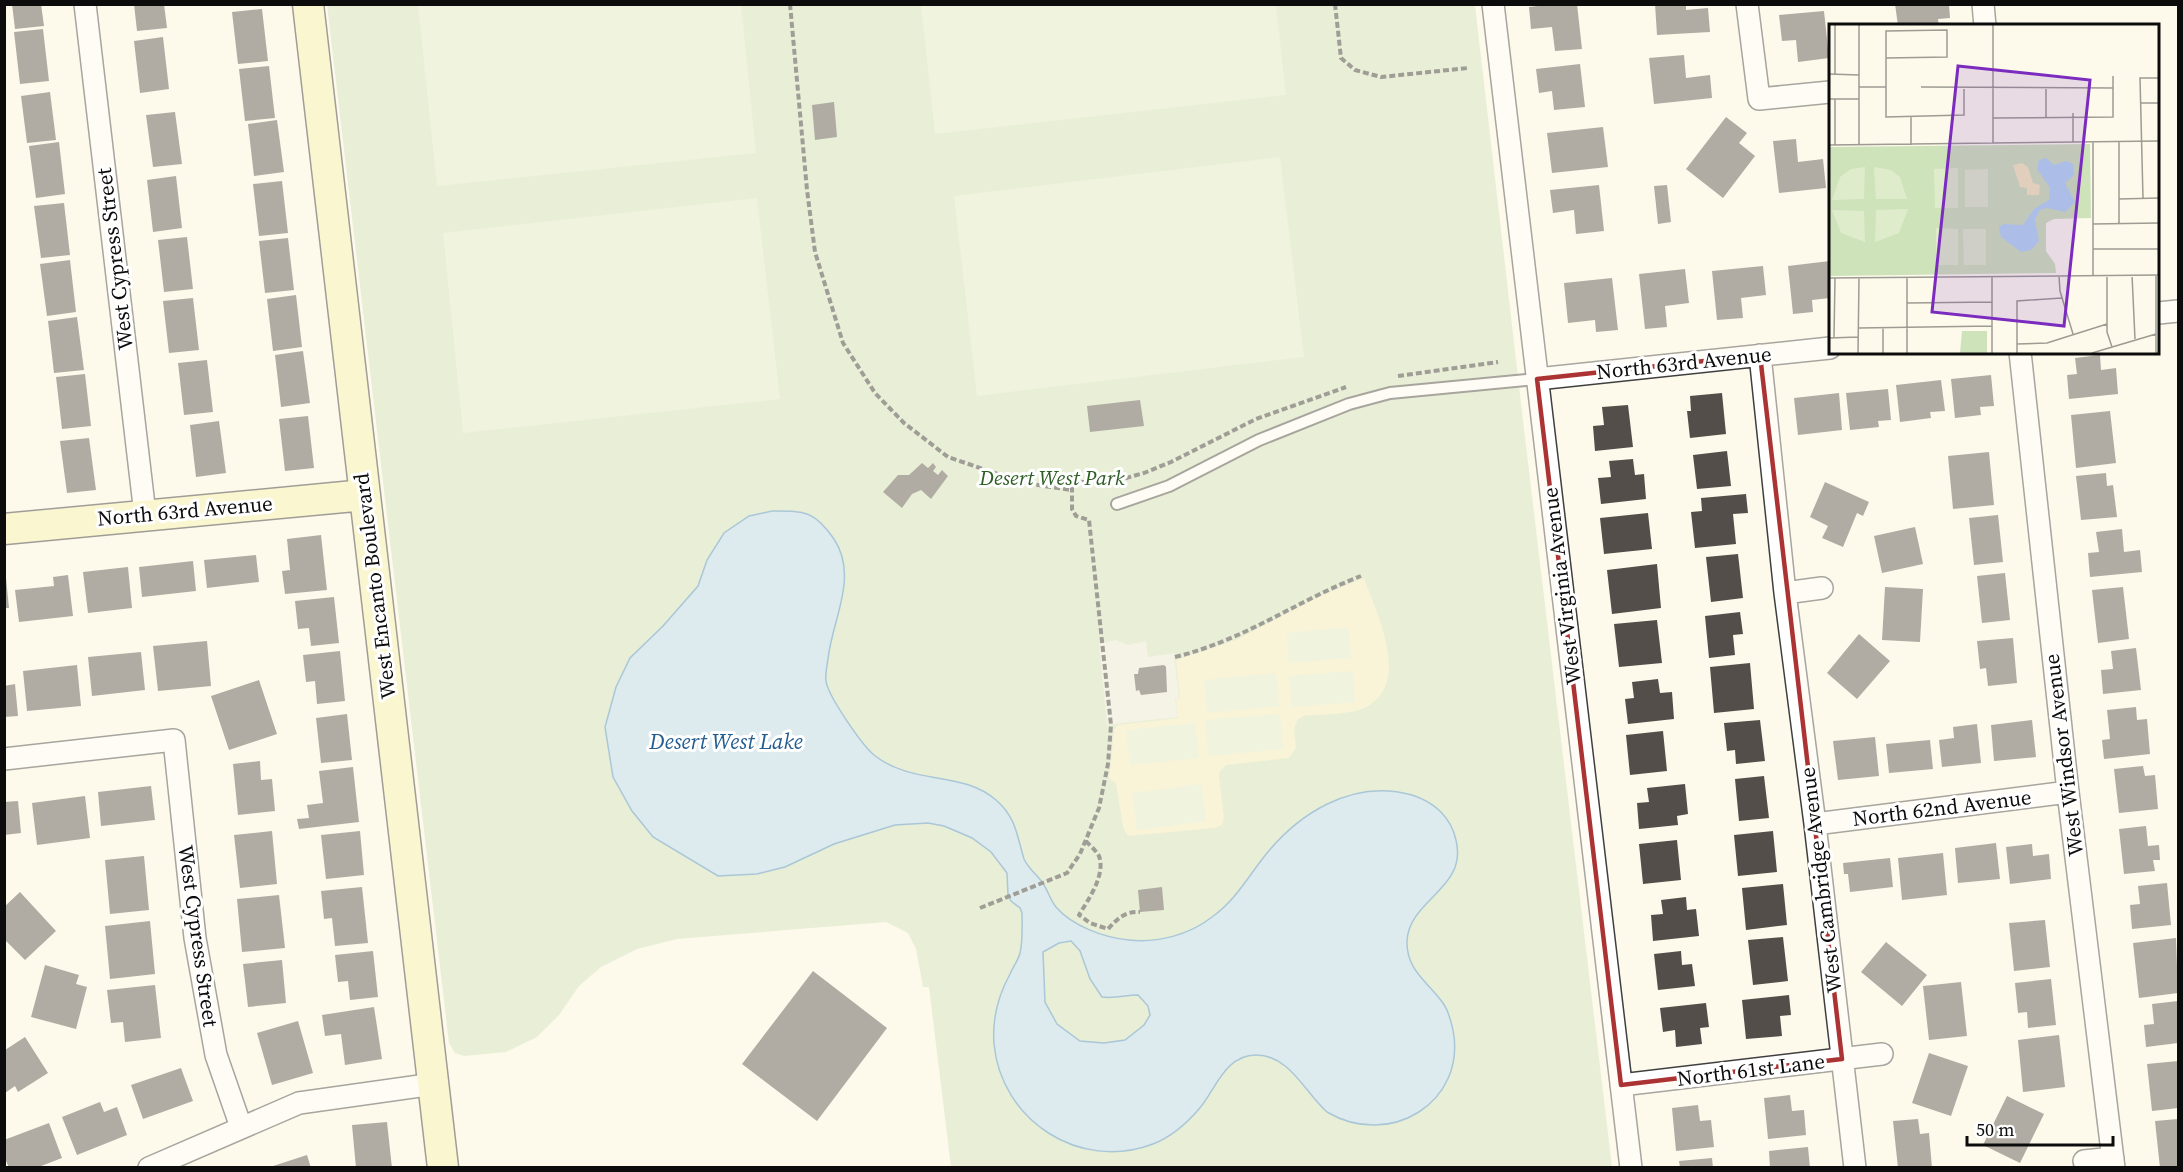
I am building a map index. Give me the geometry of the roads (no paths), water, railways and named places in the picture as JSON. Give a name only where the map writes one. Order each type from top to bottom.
[{"type":"street","name":"West Cypress Street","points":[[85,4],[145,514]]},
{"type":"street","name":"West Encanto Boulevard","points":[[308,4],[443,1167]]},
{"type":"street","name":"West Virginia Avenue","points":[[1493,4],[1631,1167]]},
{"type":"street","points":[[1747,4],[1759,99],[1829,92]]},
{"type":"street","points":[[1983,4],[1985,24]]},
{"type":"street","points":[[2159,313],[2178,311]]},
{"type":"street","name":"North 63rd Avenue","points":[[1537,379],[1829,348]]},
{"type":"street","name":"West Windsor Avenue","points":[[2020,354],[2068,792],[2114,1162],[2084,1161]]},
{"type":"street","name":"West Cambridge Avenue","points":[[1760,355],[1785,593],[1815,824],[1855,1167]]},
{"type":"street","name":"North 63rd Avenue","points":[[4,530],[145,514],[365,495]]},
{"type":"street","points":[[1785,593],[1822,588]]},
{"type":"street","name":"West Cypress Street","points":[[4,759],[174,740],[195,938],[216,1055],[241,1127]]},
{"type":"street","name":"North 62nd Avenue","points":[[1815,824],[2068,792]]},
{"type":"street","name":"North 61st Lane","points":[[1621,1085],[1882,1054]]},
{"type":"street","points":[[149,1167],[299,1103],[434,1084]]},
{"type":"lane","points":[[1117,504],[1169,486],[1259,440],[1349,405],[1390,393],[1537,379]]},
{"type":"water","name":"Desert West Lake","points":[[772,511],[800,512],[814,517],[834,539],[841,553],[844,583],[830,644],[826,681],[846,720],[862,741],[874,755],[889,765],[905,771],[968,785],[996,800],[1012,820],[1024,859],[1044,885],[1054,904],[1071,920],[1090,930],[1120,939],[1140,941],[1162,939],[1193,929],[1226,905],[1274,845],[1290,829],[1326,804],[1346,796],[1389,791],[1412,795],[1434,806],[1446,818],[1454,832],[1457,857],[1454,871],[1417,914],[1410,927],[1407,941],[1410,960],[1414,968],[1445,1006],[1453,1030],[1454,1056],[1448,1079],[1436,1098],[1418,1112],[1398,1122],[1375,1125],[1351,1122],[1327,1112],[1296,1076],[1278,1061],[1256,1055],[1245,1056],[1222,1074],[1194,1114],[1166,1138],[1125,1151],[1098,1151],[1072,1145],[1048,1133],[1028,1116],[1011,1096],[1000,1071],[994,1044],[995,1017],[1002,991],[1020,953],[1022,913],[1008,895],[1007,873],[991,852],[972,838],[944,826],[928,823],[895,825],[834,844],[785,867],[757,874],[718,876],[653,837],[632,811],[613,777],[605,727],[616,687],[630,658],[663,626],[698,586],[707,560],[724,533],[749,516]],"holes":[[[1071,941],[1080,951],[1090,979],[1102,997],[1138,995],[1148,1006],[1150,1015],[1144,1025],[1125,1040],[1104,1043],[1080,1041],[1057,1024],[1045,1002],[1043,952],[1059,943]]]},
{"type":"park label","name":"Desert West Park","points":[[1052,478]]}]
